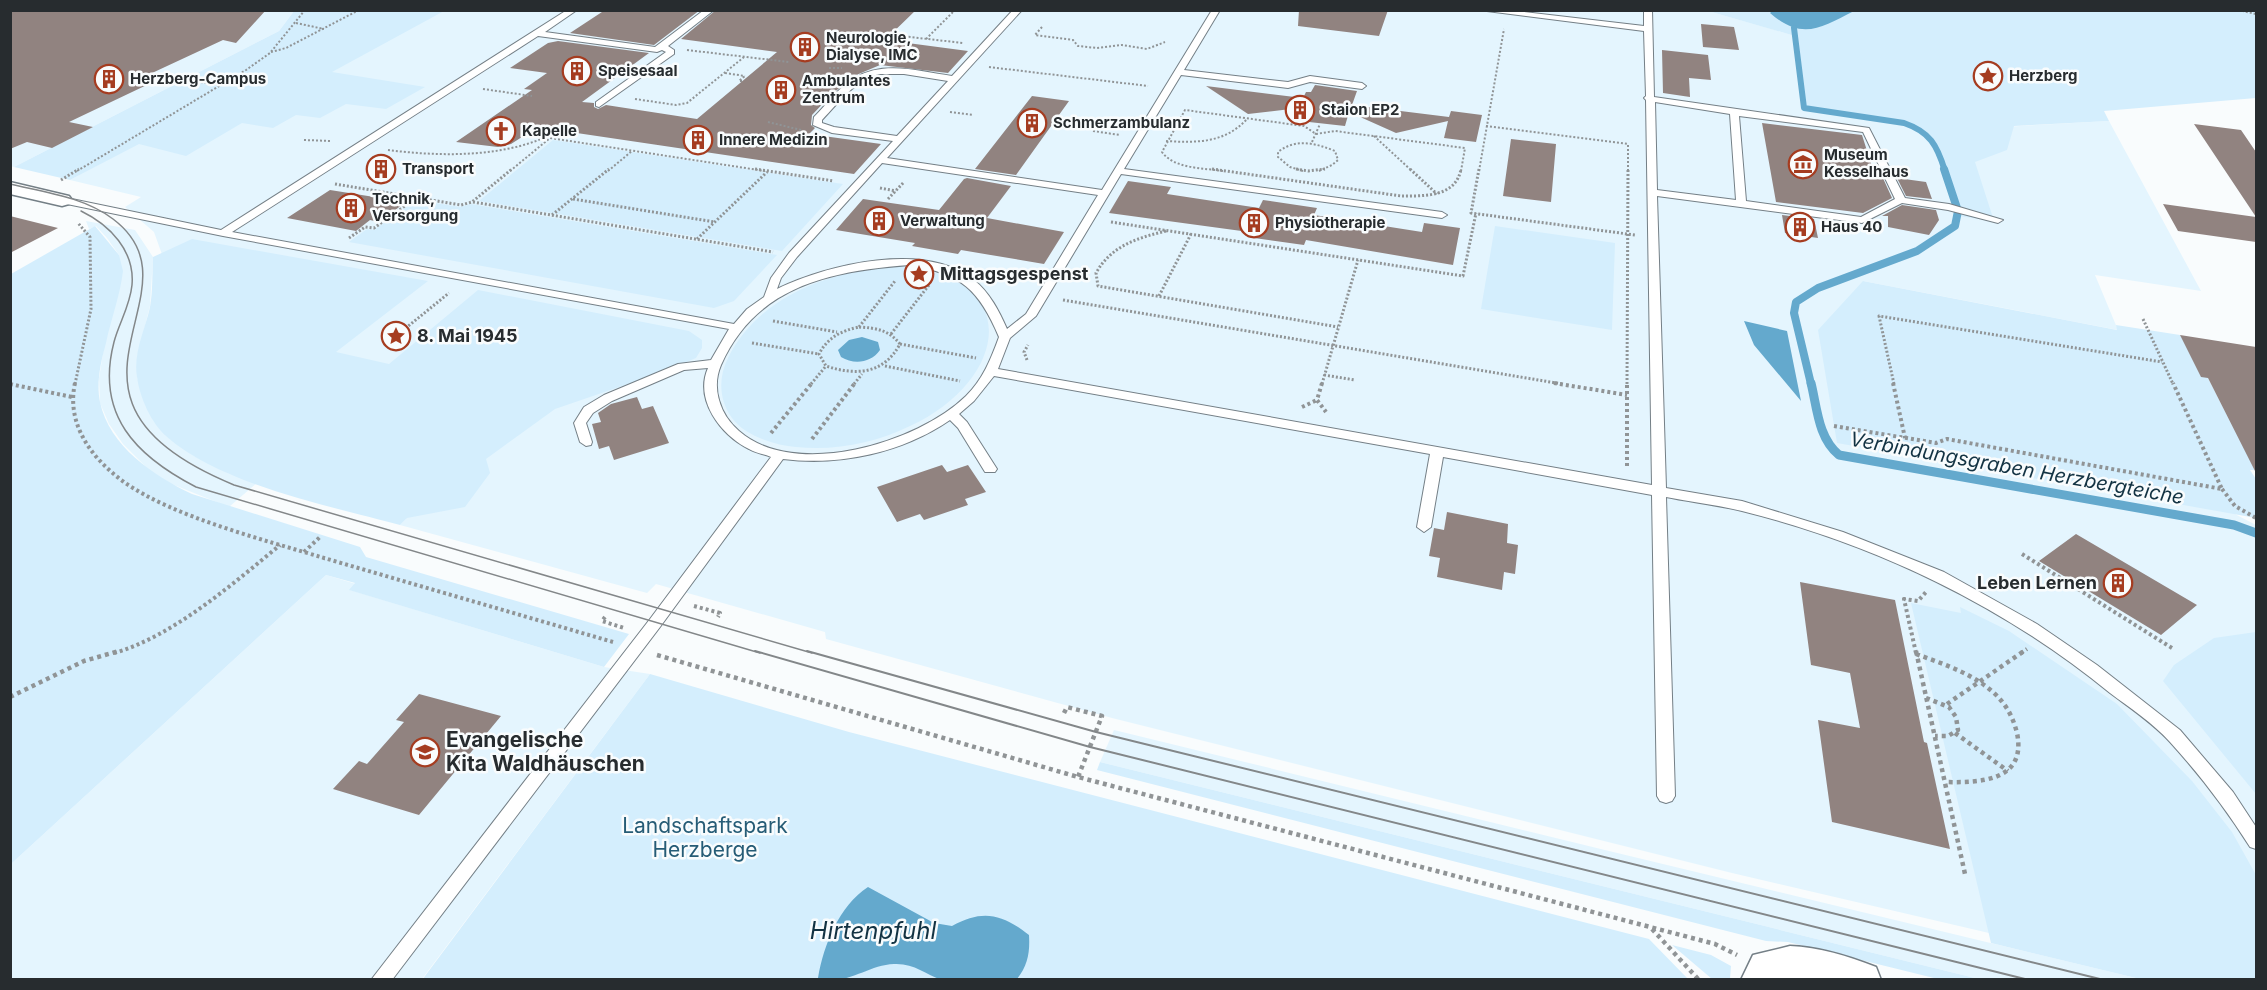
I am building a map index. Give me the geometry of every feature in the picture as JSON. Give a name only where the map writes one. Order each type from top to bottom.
[{"type":"street","points":[[10,188],[62,200]]},
{"type":"street","points":[[1763,974],[1780,963],[1799,963],[1862,980]]},
{"type":"lane","points":[[223,233],[573,10]]},
{"type":"lane","points":[[537,33],[657,50],[710,10]]},
{"type":"lane","points":[[769,296],[776,278],[793,255],[1018,10]]},
{"type":"lane","points":[[1005,336],[986,295],[972,283],[942,268],[910,262],[847,268],[795,284],[769,296],[734,327],[726,339],[710,379],[711,400],[723,423],[738,437],[780,454],[799,457],[843,457],[883,448],[951,414],[983,385],[995,367],[1005,336],[1029,316],[1216,10]]},
{"type":"lane","points":[[1483,10],[1647,29]]},
{"type":"lane","points":[[1648,10],[1648,98],[1660,490],[1666,796]]},
{"type":"lane","points":[[599,104],[670,52],[662,46]]},
{"type":"lane","points":[[898,140],[832,130],[818,125],[818,119],[858,80],[870,74],[892,71],[953,79]]},
{"type":"lane","points":[[1179,72],[1288,85],[1310,80],[1362,86]]},
{"type":"lane","points":[[1648,98],[1866,130],[1901,200]]},
{"type":"lane","points":[[1734,112],[1741,204]]},
{"type":"lane","points":[[879,160],[1104,193]]},
{"type":"lane","points":[[1118,171],[1442,215]]},
{"type":"lane","points":[[1652,192],[1862,219],[1901,200],[1949,207],[1998,220]]},
{"type":"lane","points":[[62,200],[223,233],[734,327]]},
{"type":"lane","points":[[586,442],[580,423],[588,410],[608,398],[682,367],[716,363]]},
{"type":"lane","points":[[995,367],[1323,431],[1742,506],[1838,535],[1940,576],[2046,637],[2092,669],[2174,735],[2227,797],[2256,841]]},
{"type":"lane","points":[[951,414],[963,425],[990,469]]},
{"type":"lane","points":[[1424,527],[1437,452]]},
{"type":"lane","points":[[380,980],[635,648],[780,454]]},
{"type":"path","points":[[36,194],[222,85],[270,53],[324,29],[359,10]]},
{"type":"path","points":[[926,39],[955,10]]},
{"type":"path","points":[[2238,10],[2256,14]]},
{"type":"path","points":[[270,53],[305,11]]},
{"type":"path","points":[[1507,13],[1471,213],[1653,237]]},
{"type":"path","points":[[296,23],[324,29]]},
{"type":"path","points":[[1042,27],[1035,35],[1073,40],[1078,46],[1108,49],[1115,45],[1152,50],[1165,42]]},
{"type":"path","points":[[863,39],[868,39],[875,33],[984,46]]},
{"type":"path","points":[[937,47],[943,41]]},
{"type":"path","points":[[662,46],[789,62]]},
{"type":"path","points":[[610,96],[676,105],[687,103],[744,57]]},
{"type":"path","points":[[968,64],[1168,89]]},
{"type":"path","points":[[725,73],[745,76],[739,81],[742,81]]},
{"type":"path","points":[[173,78],[222,85]]},
{"type":"path","points":[[455,85],[532,96]]},
{"type":"path","points":[[1185,111],[1248,119],[1304,126],[1316,134],[1335,130],[1465,148],[1459,179],[1451,189],[1438,194],[1401,196],[1184,165],[1167,159],[1162,152],[1185,111]]},
{"type":"path","points":[[1139,137],[1191,142],[1220,138],[1238,131],[1248,119]]},
{"type":"path","points":[[1312,142],[1320,124]]},
{"type":"path","points":[[308,179],[461,205],[472,202],[560,130],[557,125]]},
{"type":"path","points":[[1486,126],[1650,147]]},
{"type":"path","points":[[1374,135],[1438,194]]},
{"type":"path","points":[[414,154],[496,150],[550,138],[857,185]]},
{"type":"path","points":[[1312,142],[1335,151],[1338,160],[1335,164],[1322,170],[1303,170],[1286,165],[1278,157],[1278,152],[1287,145],[1312,142]]},
{"type":"path","points":[[1626,487],[1628,144]]},
{"type":"path","points":[[552,215],[632,151]]},
{"type":"path","points":[[696,239],[768,171]]},
{"type":"path","points":[[342,243],[365,227],[374,228],[417,198]]},
{"type":"path","points":[[573,199],[715,222]]},
{"type":"path","points":[[62,200],[90,237],[91,309],[72,397],[72,414],[87,448],[124,482],[175,509],[304,552],[1078,777],[1715,945],[1763,974]]},
{"type":"path","points":[[472,202],[793,255]]},
{"type":"path","points":[[1089,219],[1463,276],[1476,213]]},
{"type":"path","points":[[1170,231],[1148,235],[1108,254],[1096,273],[1098,286],[1338,327]]},
{"type":"path","points":[[1159,296],[1191,234]]},
{"type":"path","points":[[1323,431],[1327,418],[1325,410],[1317,400],[1358,260]]},
{"type":"path","points":[[859,327],[910,262]]},
{"type":"path","points":[[891,334],[942,268]]},
{"type":"path","points":[[396,336],[466,278]]},
{"type":"path","points":[[1056,299],[1627,395]]},
{"type":"path","points":[[746,316],[837,332],[859,327],[876,328],[891,334],[900,344],[995,367]]},
{"type":"path","points":[[1905,438],[1879,316],[2163,362]]},
{"type":"path","points":[[2143,320],[2222,489],[2235,506],[2256,518]]},
{"type":"path","points":[[819,354],[824,343],[837,332]]},
{"type":"path","points":[[726,339],[819,354]]},
{"type":"path","points":[[819,354],[826,366],[843,373],[863,373],[884,366],[895,356],[900,344]]},
{"type":"path","points":[[759,447],[826,366]]},
{"type":"path","points":[[884,366],[983,385]]},
{"type":"path","points":[[799,457],[863,373]]},
{"type":"path","points":[[1324,375],[1354,380]]},
{"type":"path","points":[[10,384],[72,397]]},
{"type":"path","points":[[1834,426],[1936,443],[1947,439],[2222,489]]},
{"type":"path","points":[[304,552],[320,537]]},
{"type":"path","points":[[10,697],[84,661],[131,648],[217,598],[281,545]]},
{"type":"path","points":[[2022,554],[2172,648]]},
{"type":"path","points":[[1940,576],[1918,601],[1904,599],[1965,874]]},
{"type":"path","points":[[688,605],[720,613],[718,617]]},
{"type":"path","points":[[605,617],[602,621],[628,629]]},
{"type":"path","points":[[1947,704],[2046,637]]},
{"type":"path","points":[[1916,654],[1965,673],[1978,681],[2002,701],[2019,737],[2019,754],[2013,768],[1981,782],[1945,782]]},
{"type":"path","points":[[1926,698],[1947,704],[1954,712],[1958,722],[1958,730],[1955,733],[1945,738],[1935,736]]},
{"type":"path","points":[[1064,713],[1067,707],[1102,716],[1078,777]]},
{"type":"path","points":[[1955,733],[2008,771]]},
{"type":"path","points":[[1652,928],[1699,980]]},
{"type":"shaded area","points":[[386,10],[1708,11],[1796,36],[1966,129],[2109,121],[2201,291],[2095,275],[2118,330],[1863,281],[2231,512],[2256,525],[2256,979],[2186,979],[1732,873],[1112,718],[826,639],[825,632],[656,584],[647,593],[400,525],[406,519],[164,260],[154,232],[125,207],[141,197],[70,180]]},
{"type":"shaded area","points":[[10,11],[294,11],[279,31],[14,167],[10,166]]},
{"type":"shaded area","points":[[86,221],[135,230],[153,257],[150,306],[137,358],[137,378],[166,436],[194,456],[230,474],[257,483],[229,507],[169,483],[151,472],[123,444],[109,424],[100,403],[99,378],[119,255],[96,226],[89,229]]},
{"type":"shaded area","points":[[326,575],[356,584],[350,590],[604,667],[650,674],[422,979],[11,980],[11,864]]},
{"type":"shaded area","points":[[1114,730],[2140,979],[1979,979],[1100,762]]},
{"type":"green space","points":[[294,11],[444,11],[332,72],[425,87],[386,109],[346,104],[320,118],[296,115],[273,128],[242,123],[186,156],[139,144],[70,180],[14,167],[279,31]]},
{"type":"green space","points":[[1708,11],[2256,11],[2256,98],[2104,111],[2109,121],[2014,126],[2007,150],[1975,162],[1994,221],[1958,216],[1948,174],[1938,151],[1926,133],[1904,123],[1804,108],[1795,36]]},
{"type":"green space","points":[[553,140],[843,184],[782,251],[479,201]]},
{"type":"green space","points":[[416,200],[460,207],[471,204],[777,255],[734,301],[714,308],[349,242],[367,229],[374,230]]},
{"type":"green space","points":[[95,226],[119,255],[123,271],[101,365],[100,402],[113,432],[135,458],[163,478],[192,494],[360,547],[366,557],[629,634],[604,667],[349,590],[355,583],[326,575],[11,864],[11,274]]},
{"type":"green space","points":[[1495,226],[1615,243],[1612,330],[1481,309]]},
{"type":"green space","points":[[192,239],[428,281],[336,352],[389,364],[478,290],[689,331],[702,340],[702,348],[696,358],[660,373],[555,409],[486,459],[490,473],[465,507],[407,518],[400,525],[246,481],[190,454],[167,437],[156,425],[141,393],[136,368],[138,350],[151,301],[153,257]]},
{"type":"green space","points":[[899,266],[940,274],[969,289],[984,310],[989,334],[983,359],[967,384],[942,407],[910,426],[883,437],[826,448],[788,446],[770,442],[752,435],[732,418],[722,396],[723,373],[728,358],[742,336],[759,318],[778,302],[824,280],[849,273]]},
{"type":"green space","points":[[1863,281],[2117,330],[2116,325],[2180,335],[2208,378],[2255,470],[2250,470],[2256,479],[2256,518],[1837,443],[1818,330]]},
{"type":"green space","points":[[1911,603],[1961,613],[1960,607],[2009,631],[2117,704],[2192,781],[2232,832],[2256,875],[2256,979],[2140,979],[1991,943]]},
{"type":"green space","points":[[2256,632],[2256,794],[2163,681],[2174,665],[2214,638]]},
{"type":"green space","name":"Landschaftspark Herzberge","points":[[650,674],[849,732],[1649,939],[1688,979],[422,980]]},
{"type":"green space","points":[[1100,762],[1979,979],[1938,979],[1788,942],[1766,941],[1097,770]]},
{"type":"green space","points":[[1672,945],[1711,955],[1731,966],[1730,979],[1712,979]]},
{"type":"water","points":[[1773,10],[1854,11],[1821,26],[1802,29],[1781,22],[1770,13]]},
{"type":"water","points":[[1744,321],[1787,331],[1801,401],[1754,345]]},
{"type":"water","points":[[862,337],[878,342],[880,350],[872,358],[857,362],[841,357],[838,350],[849,340]]},
{"type":"water","name":"Hirtenpfuhl","points":[[868,887],[934,923],[952,926],[973,917],[983,916],[1001,918],[1010,922],[1029,935],[1029,953],[1024,969],[1017,979],[956,981],[942,980],[913,967],[894,964],[838,980],[818,978],[824,952],[834,927],[849,904]]},
{"type":"building","points":[[10,10],[266,10],[236,43],[223,40],[137,80],[151,83],[69,122],[93,127],[52,148],[27,142],[10,149]]},
{"type":"building","points":[[605,10],[700,10],[654,45],[570,33]]},
{"type":"building","points":[[716,10],[916,10],[885,40],[968,51],[948,73],[880,65],[854,76],[812,115],[811,125],[815,128],[809,134],[881,144],[854,174],[543,128],[533,130],[511,144],[498,147],[456,142],[532,90],[524,89],[547,73],[510,68],[548,43],[558,41],[649,53],[582,102],[594,103],[594,107],[598,109],[606,105],[697,119],[777,52],[681,39]]},
{"type":"building","points":[[1299,10],[1388,10],[1379,36],[1298,26]]},
{"type":"building","points":[[1701,24],[1734,27],[1739,50],[1703,47]]},
{"type":"building","points":[[1662,50],[1708,55],[1711,80],[1689,78],[1690,97],[1663,93]]},
{"type":"building","name":"Staion EP2","points":[[1315,85],[1357,91],[1352,105],[1449,117],[1451,111],[1482,115],[1476,142],[1444,138],[1448,121],[1396,133],[1349,112],[1345,126],[1300,121],[1301,118],[1294,117],[1299,108],[1248,114],[1206,86],[1303,98],[1306,92],[1311,92]]},
{"type":"building","points":[[1032,96],[1069,101],[1016,175],[975,169]]},
{"type":"building","name":"Museum Kesselhaus","points":[[1762,123],[1862,135],[1875,176],[1882,176],[1892,198],[1863,213],[1776,202]]},
{"type":"building","points":[[2194,124],[2241,130],[2256,152],[2256,217]]},
{"type":"building","points":[[1511,139],[1556,144],[1551,202],[1503,196]]},
{"type":"building","name":"Verwaltung","points":[[967,178],[1011,186],[987,218],[1064,232],[1044,264],[961,250],[958,254],[912,246],[915,243],[836,230],[863,199],[939,210]]},
{"type":"building","points":[[1897,178],[1926,182],[1932,199],[1906,196]]},
{"type":"building","name":"Physiotherapie","points":[[1128,181],[1171,187],[1167,194],[1259,208],[1263,200],[1317,208],[1314,215],[1422,232],[1424,223],[1460,228],[1453,265],[1306,240],[1304,245],[1247,237],[1249,232],[1109,213]]},
{"type":"building","name":"Technik, Versorgung","points":[[330,190],[406,202],[379,222],[370,220],[356,231],[287,218]]},
{"type":"building","points":[[2163,204],[2256,217],[2256,242],[2178,231]]},
{"type":"building","points":[[1902,205],[1936,210],[1939,220],[1929,235],[1888,227],[1888,216],[1882,216]]},
{"type":"building","name":"Haus 40","points":[[1782,215],[1814,219],[1818,238],[1785,233]]},
{"type":"building","points":[[10,216],[58,228],[10,253]]},
{"type":"building","points":[[2180,335],[2256,347],[2256,473],[2208,378],[2201,377]]},
{"type":"building","points":[[637,397],[642,409],[653,406],[669,443],[614,460],[609,446],[599,449],[592,424],[601,422],[598,413],[611,404]]},
{"type":"building","points":[[942,465],[947,472],[968,465],[986,492],[965,499],[968,505],[924,520],[920,514],[897,522],[877,487]]},
{"type":"building","points":[[1447,512],[1508,524],[1507,543],[1518,545],[1515,574],[1504,572],[1502,590],[1437,577],[1440,558],[1429,556],[1434,528],[1444,530]]},
{"type":"building","name":"Leben Lernen","points":[[2076,534],[2197,605],[2161,635],[2039,561]]},
{"type":"building","points":[[1800,582],[1895,600],[1924,742],[1927,743],[1950,849],[1832,822],[1818,720],[1860,728],[1850,673],[1811,665]]},
{"type":"building","name":"Evangelische Kita Waldhäuschen","points":[[419,694],[501,716],[419,815],[333,789],[359,761],[367,764],[404,722],[396,720]]},
{"type":"waterway","name":"Verbindungsgraben Herzbergteiche","points":[[1794,28],[1804,108],[1904,123],[1913,127],[1931,141],[1945,171]]},
{"type":"waterway","name":"Verbindungsgraben Herzbergteiche","points":[[1811,384],[1794,313],[1796,302],[1818,288],[1917,251],[1955,226],[1958,211],[1944,169]]},
{"type":"waterway","name":"Verbindungsgraben Herzbergteiche","points":[[1811,383],[1822,431],[1839,455],[2234,525],[2256,533]]},
{"type":"tram line","points":[[10,184],[63,196],[89,205],[113,219],[137,248],[143,279],[130,346],[127,381],[138,417],[171,451],[234,485],[812,653]]},
{"type":"tram line","points":[[81,211],[102,224],[118,240],[125,250],[132,273],[131,293],[114,342],[110,368],[110,391],[116,412],[125,430],[139,447],[174,475],[196,487],[760,653]]},
{"type":"tram line","points":[[755,651],[1090,747],[2029,980]]},
{"type":"tram line","points":[[807,651],[1096,732],[2104,980]]},
{"type":"place","name":"Neurologie, Dialyse, IMC","points":[[805,47]]},
{"type":"place","name":"Speisesaal","points":[[577,71]]},
{"type":"place","name":"Herzberg","points":[[1988,76]]},
{"type":"place","name":"Herzberg-Campus","points":[[109,79]]},
{"type":"place","name":"Ambulantes Zentrum","points":[[781,90]]},
{"type":"place","name":"Staion EP2","points":[[1300,110]]},
{"type":"place","name":"Schmerzambulanz","points":[[1032,123]]},
{"type":"place","name":"Kapelle","points":[[501,131]]},
{"type":"place","name":"Innere Medizin","points":[[698,140]]},
{"type":"place","name":"Museum Kesselhaus","points":[[1803,164]]},
{"type":"place","name":"Transport","points":[[381,169]]},
{"type":"place","name":"Technik, Versorgung","points":[[351,208]]},
{"type":"place","name":"Verwaltung","points":[[879,221]]},
{"type":"place","name":"Physiotherapie","points":[[1254,223]]},
{"type":"place","name":"Haus 40","points":[[1800,227]]},
{"type":"place","name":"Mittagsgespenst","points":[[919,274]]},
{"type":"place","name":"8. Mai 1945","points":[[396,336]]},
{"type":"place","name":"Leben Lernen","points":[[2118,583]]},
{"type":"place","name":"Evangelische Kita Waldhäuschen","points":[[425,752]]}]
